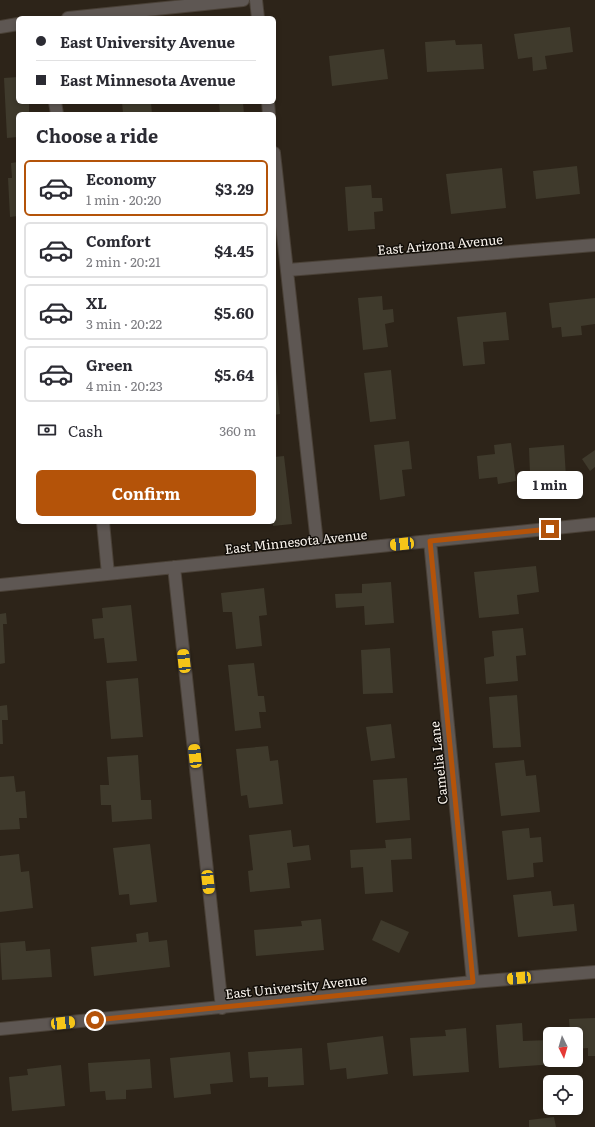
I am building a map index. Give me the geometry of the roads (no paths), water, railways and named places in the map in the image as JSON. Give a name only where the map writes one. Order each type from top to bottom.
[{"type":"street","points":[[87,16],[243,0]]},
{"type":"street","points":[[256,0],[258,16]]},
{"type":"street","points":[[0,27],[16,24]]},
{"type":"street","points":[[276,170],[318,552]]},
{"type":"street","name":"East Arizona Avenue","points":[[288,270],[595,245]]},
{"type":"street","points":[[103,524],[108,574]]},
{"type":"street","name":"East Minnesota Avenue","points":[[0,585],[595,524]]},
{"type":"street","name":"Camelia Lane","points":[[430,541],[473,982]]},
{"type":"street","points":[[174,567],[222,1008]]},
{"type":"street","name":"East University Avenue","points":[[0,1029],[473,982],[595,972]]}]
